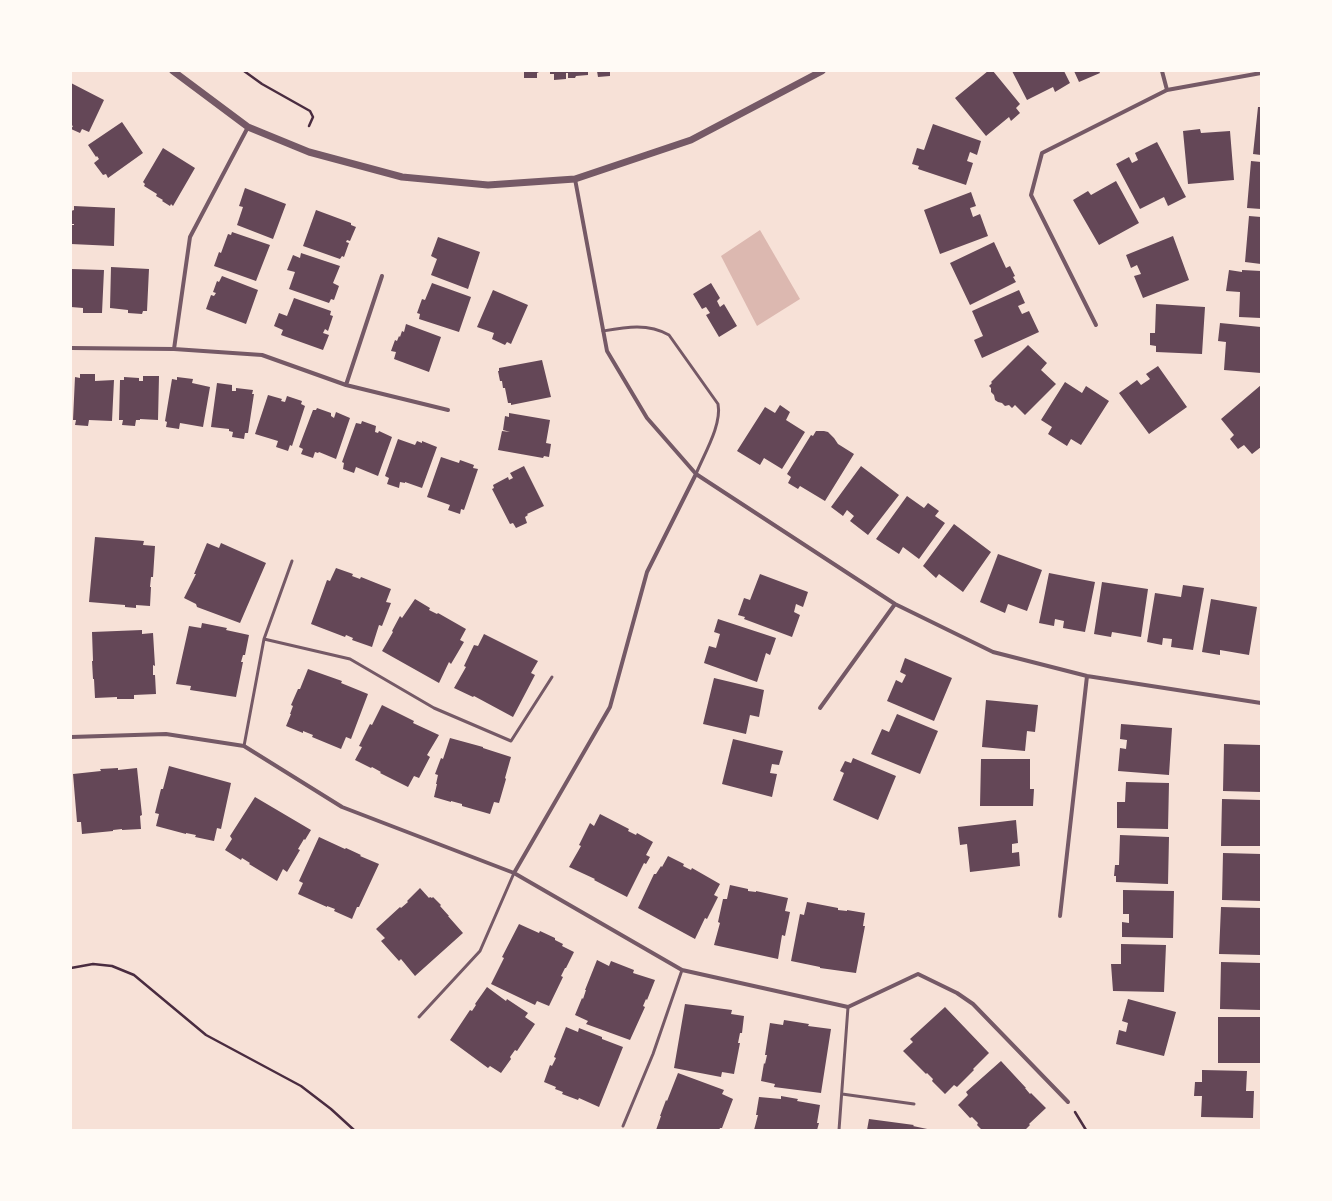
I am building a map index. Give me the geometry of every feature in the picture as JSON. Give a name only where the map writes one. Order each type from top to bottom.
[{"type":"street","points":[[173,71],[248,127],[309,152],[402,177],[488,185],[575,179],[691,140],[822,71]]},
{"type":"street","points":[[1162,71],[1167,90]]},
{"type":"street","points":[[1096,325],[1031,195],[1042,154],[1167,90],[1261,73]]},
{"type":"street","points":[[174,349],[190,237],[248,127]]},
{"type":"street","points":[[575,179],[607,351],[647,418],[696,474],[895,604],[993,652],[1087,676],[1261,702]]},
{"type":"street","points":[[346,385],[382,276]]},
{"type":"street","points":[[71,348],[174,349],[262,355],[346,385],[448,410]]},
{"type":"street","points":[[514,873],[610,707],[647,572],[696,474]]},
{"type":"street","points":[[820,708],[895,604]]},
{"type":"street","points":[[1060,916],[1087,676]]},
{"type":"street","points":[[71,737],[166,734],[244,746],[342,807],[514,873],[682,970],[848,1007],[918,974],[958,993],[973,1004],[1068,1102]]},
{"type":"lane","points":[[603,331],[634,326],[660,330],[669,335],[718,404],[718,424],[696,474]]},
{"type":"lane","points":[[244,746],[264,639],[292,561]]},
{"type":"lane","points":[[264,639],[350,659],[434,708],[511,741],[552,677]]},
{"type":"lane","points":[[419,1017],[480,950],[514,873]]},
{"type":"lane","points":[[623,1126],[653,1054],[682,970]]},
{"type":"lane","points":[[839,1130],[848,1007]]},
{"type":"lane","points":[[842,1094],[914,1104]]},
{"type":"path","points":[[244,71],[262,84],[310,111],[313,117],[309,126]]},
{"type":"path","points":[[71,968],[93,964],[112,966],[134,975],[206,1035],[301,1086],[331,1109],[354,1130]]},
{"type":"path","points":[[1068,1102],[1086,1130]]},
{"type":"shaded area","points":[[760,230],[800,299],[757,326],[721,256]]},
{"type":"building","points":[[524,71],[539,72],[537,73],[537,78],[524,78]]},
{"type":"building","points":[[550,71],[588,71],[588,75],[568,78],[568,73],[566,73],[566,79],[554,80],[554,74],[550,74]]},
{"type":"building","points":[[597,71],[610,71],[610,76],[598,77]]},
{"type":"building","points":[[988,71],[993,71],[1020,104],[1016,108],[1020,113],[1011,121],[1009,117],[986,136],[955,98]]},
{"type":"building","points":[[1012,71],[1064,71],[1070,83],[1055,92],[1053,87],[1027,100]]},
{"type":"building","points":[[1074,71],[1099,71],[1100,73],[1079,82]]},
{"type":"building","points":[[71,83],[104,100],[89,132],[82,129],[80,133],[71,129],[73,126],[71,125]]},
{"type":"building","points":[[1258,107],[1261,107],[1261,155],[1253,154]]},
{"type":"building","points":[[122,122],[143,153],[108,178],[106,174],[103,175],[94,163],[99,159],[88,145]]},
{"type":"building","points":[[933,124],[981,141],[977,155],[970,152],[967,161],[973,163],[966,185],[918,169],[919,166],[912,164],[917,148],[924,150]]},
{"type":"building","points":[[1200,129],[1201,133],[1230,131],[1234,180],[1188,184],[1183,131]]},
{"type":"building","points":[[1157,142],[1186,197],[1168,206],[1164,197],[1140,209],[1116,164],[1129,157],[1132,163],[1138,160],[1135,153]]},
{"type":"building","points":[[163,148],[195,168],[173,206],[171,204],[170,206],[162,201],[163,200],[156,196],[157,194],[144,186],[145,184],[143,182]]},
{"type":"building","points":[[1251,161],[1261,162],[1261,209],[1247,208]]},
{"type":"building","points":[[1116,181],[1139,223],[1099,245],[1073,200],[1088,191],[1091,195]]},
{"type":"building","points":[[245,188],[286,204],[273,239],[237,225],[243,207],[239,206]]},
{"type":"building","points":[[971,192],[976,206],[970,208],[973,217],[980,214],[988,236],[940,254],[924,210]]},
{"type":"building","points":[[74,206],[115,208],[114,246],[71,244],[71,225],[74,224],[71,224],[71,211],[74,210]]},
{"type":"building","points":[[316,210],[351,223],[351,225],[356,227],[350,241],[347,240],[346,242],[349,243],[344,257],[342,256],[340,259],[303,246]]},
{"type":"building","points":[[1249,216],[1261,217],[1261,264],[1245,262]]},
{"type":"building","points":[[232,232],[270,245],[256,281],[214,266],[219,252],[221,253],[228,234],[231,235]]},
{"type":"building","points":[[1173,236],[1189,280],[1143,298],[1134,276],[1141,274],[1137,265],[1131,268],[1126,255]]},
{"type":"building","points":[[438,237],[480,252],[468,289],[431,275],[437,259],[431,256]]},
{"type":"building","points":[[994,242],[1006,268],[1010,266],[1016,282],[970,305],[950,263]]},
{"type":"building","points":[[301,253],[340,266],[333,283],[339,286],[334,300],[331,299],[329,303],[289,289],[295,272],[287,270],[293,255],[300,258]]},
{"type":"building","points":[[111,267],[149,269],[147,311],[143,311],[142,314],[128,313],[128,310],[110,308]]},
{"type":"building","points":[[71,269],[104,270],[102,313],[83,313],[83,308],[71,307]]},
{"type":"building","points":[[1229,270],[1242,272],[1242,270],[1261,271],[1261,318],[1239,317],[1240,292],[1226,291]]},
{"type":"building","points":[[222,276],[258,290],[246,324],[206,309],[211,295],[214,296],[216,293],[213,292],[217,281],[219,282]]},
{"type":"building","points":[[432,283],[471,297],[459,332],[419,319],[420,314],[417,313],[422,299],[425,300]]},
{"type":"building","points":[[711,283],[720,298],[717,301],[720,307],[724,304],[737,326],[719,337],[706,315],[710,313],[706,307],[702,309],[693,294]]},
{"type":"building","points":[[493,290],[528,305],[511,344],[507,342],[505,345],[492,339],[494,333],[477,327]]},
{"type":"building","points":[[1019,290],[1025,303],[1018,306],[1022,314],[1029,311],[1039,332],[982,358],[974,340],[983,336],[972,311]]},
{"type":"building","points":[[294,298],[331,311],[330,315],[333,316],[328,331],[325,329],[323,333],[329,335],[323,350],[281,335],[283,330],[274,326],[279,313],[287,316]]},
{"type":"building","points":[[1156,304],[1205,307],[1202,354],[1156,352],[1156,346],[1150,345],[1150,333],[1155,333]]},
{"type":"building","points":[[1220,323],[1261,327],[1261,373],[1224,370],[1226,342],[1218,341]]},
{"type":"building","points":[[406,324],[441,337],[429,372],[394,359],[396,352],[391,351],[395,340],[397,341],[402,331],[404,332]]},
{"type":"building","points":[[1028,345],[1047,363],[1041,370],[1056,384],[1025,415],[1015,405],[1012,408],[1009,405],[1005,406],[995,400],[989,386],[992,383],[991,382]]},
{"type":"building","points":[[542,360],[551,397],[511,405],[511,403],[508,403],[505,388],[503,388],[502,381],[500,381],[498,371],[499,368]]},
{"type":"building","points":[[1158,366],[1187,407],[1149,434],[1119,393],[1137,380],[1141,385],[1150,379],[1146,374]]},
{"type":"building","points":[[80,374],[95,374],[95,381],[114,380],[112,421],[89,420],[88,426],[75,425],[76,420],[73,420],[75,377],[80,378]]},
{"type":"building","points":[[143,376],[159,376],[158,420],[140,419],[136,420],[135,426],[122,425],[123,420],[119,420],[120,380],[124,380],[124,377],[139,378],[139,381],[143,381]]},
{"type":"building","points":[[177,377],[193,379],[192,383],[210,387],[203,427],[180,423],[179,429],[166,427],[167,422],[165,421],[172,379],[177,380]]},
{"type":"building","points":[[1065,382],[1082,393],[1086,386],[1109,401],[1081,445],[1071,439],[1067,446],[1048,434],[1052,427],[1041,420]]},
{"type":"building","points":[[217,383],[232,385],[232,391],[236,391],[236,388],[253,390],[252,394],[254,394],[248,433],[245,433],[244,439],[232,437],[233,432],[229,431],[229,429],[211,427]]},
{"type":"building","points":[[1261,385],[1261,447],[1252,454],[1244,445],[1238,449],[1230,439],[1234,435],[1221,419]]},
{"type":"building","points":[[268,395],[282,399],[281,401],[285,402],[287,396],[302,401],[301,404],[305,406],[292,446],[290,445],[288,451],[276,447],[278,441],[255,434]]},
{"type":"building","points":[[780,405],[790,412],[786,420],[805,432],[782,469],[764,458],[760,465],[737,451],[765,407],[775,413]]},
{"type":"building","points":[[317,408],[331,413],[331,416],[334,418],[336,412],[350,418],[336,459],[319,452],[315,452],[313,458],[301,454],[303,449],[299,447],[313,410],[316,410]]},
{"type":"building","points":[[509,413],[550,420],[546,443],[551,444],[549,457],[544,456],[543,458],[498,450],[502,431],[510,432],[503,430],[505,416],[509,417]]},
{"type":"building","points":[[362,421],[376,426],[375,432],[378,433],[379,431],[392,437],[378,476],[356,467],[354,473],[343,469],[344,463],[342,462],[356,423],[361,424]]},
{"type":"building","points":[[816,431],[828,432],[838,444],[854,454],[825,501],[800,486],[798,489],[788,483],[791,477],[787,474],[811,435],[813,436]]},
{"type":"building","points":[[398,439],[415,445],[417,441],[422,443],[422,441],[437,447],[422,488],[405,482],[400,482],[399,488],[387,484],[389,478],[385,476]]},
{"type":"building","points":[[441,457],[459,463],[460,460],[474,465],[473,468],[478,469],[464,510],[461,509],[460,514],[448,510],[450,505],[427,497]]},
{"type":"building","points":[[524,466],[544,506],[527,514],[528,515],[525,517],[527,523],[516,528],[513,523],[510,524],[492,489],[494,488],[493,485],[508,477],[509,480],[513,478],[510,473]]},
{"type":"building","points":[[861,466],[899,495],[868,535],[850,521],[854,516],[847,510],[843,516],[831,507]]},
{"type":"building","points":[[907,496],[924,508],[928,503],[939,511],[935,516],[945,523],[919,559],[903,547],[899,554],[876,539]]},
{"type":"building","points":[[954,524],[991,552],[963,592],[939,574],[936,578],[923,566]]},
{"type":"building","points":[[95,537],[144,541],[143,545],[155,546],[153,577],[151,577],[150,587],[150,606],[136,605],[136,608],[125,607],[125,605],[89,602]]},
{"type":"building","points":[[207,543],[219,548],[221,543],[266,563],[240,623],[197,607],[196,604],[184,598],[196,574],[194,574]]},
{"type":"building","points":[[998,554],[1042,570],[1027,611],[1008,604],[1005,613],[980,602]]},
{"type":"building","points":[[336,568],[353,574],[352,576],[360,579],[361,577],[391,589],[386,602],[391,603],[382,626],[379,625],[372,647],[352,640],[353,638],[346,635],[345,637],[311,624],[327,580],[330,581]]},
{"type":"building","points":[[1049,573],[1095,582],[1085,632],[1063,628],[1064,621],[1055,619],[1054,626],[1039,623]]},
{"type":"building","points":[[760,574],[808,592],[803,607],[796,604],[794,612],[800,615],[792,637],[744,619],[745,617],[738,615],[744,598],[750,600]]},
{"type":"building","points":[[1102,582],[1148,589],[1141,637],[1112,632],[1111,637],[1094,634]]},
{"type":"building","points":[[1183,585],[1204,588],[1193,650],[1171,647],[1172,639],[1163,638],[1162,645],[1147,642],[1155,593],[1181,597]]},
{"type":"building","points":[[415,599],[430,608],[429,610],[437,614],[438,613],[466,629],[460,640],[464,642],[451,664],[449,662],[439,683],[382,651],[400,616],[402,618]]},
{"type":"building","points":[[1211,599],[1257,607],[1249,655],[1220,650],[1220,655],[1202,652]]},
{"type":"building","points":[[718,619],[776,638],[770,655],[766,653],[757,682],[704,663],[709,646],[716,648],[720,634],[714,632]]},
{"type":"building","points":[[202,623],[227,628],[226,630],[249,635],[245,655],[243,655],[241,662],[243,662],[236,697],[190,690],[191,686],[176,684],[189,626],[201,628]]},
{"type":"building","points":[[142,630],[142,634],[153,633],[155,666],[153,665],[153,675],[155,675],[156,694],[134,695],[134,699],[117,699],[117,697],[95,698],[92,661],[92,632]]},
{"type":"building","points":[[484,634],[538,661],[531,673],[535,675],[513,717],[474,696],[473,697],[454,688],[466,667],[464,666],[474,645],[478,646]]},
{"type":"building","points":[[905,658],[952,678],[934,721],[887,701],[896,680],[902,683],[906,675],[900,672]]},
{"type":"building","points":[[308,669],[342,681],[341,683],[368,694],[351,739],[346,737],[341,749],[312,737],[313,735],[303,731],[303,733],[286,726],[293,706],[291,705],[298,689],[300,689]]},
{"type":"building","points":[[714,678],[764,690],[759,717],[750,715],[746,734],[703,724]]},
{"type":"building","points":[[986,700],[1038,705],[1035,732],[1027,731],[1025,751],[982,747]]},
{"type":"building","points":[[382,705],[414,721],[413,723],[439,735],[427,755],[430,757],[419,778],[414,776],[408,787],[380,773],[381,772],[372,767],[371,768],[355,760],[362,747],[359,746]]},
{"type":"building","points":[[897,714],[938,731],[920,774],[871,754],[882,729],[889,732]]},
{"type":"building","points":[[1121,724],[1172,728],[1169,775],[1118,771],[1120,748],[1126,749],[1127,740],[1120,739]]},
{"type":"building","points":[[450,738],[483,747],[511,757],[499,803],[494,802],[490,814],[462,806],[462,804],[434,797],[438,775],[435,774],[441,758],[443,759]]},
{"type":"building","points":[[733,739],[783,751],[779,765],[772,764],[770,773],[777,774],[772,797],[722,784]]},
{"type":"building","points":[[1224,744],[1261,745],[1261,792],[1223,791]]},
{"type":"building","points":[[853,758],[896,776],[878,820],[833,800],[844,773],[840,771],[845,761],[851,763]]},
{"type":"building","points":[[981,759],[1030,759],[1030,789],[1034,789],[1033,806],[980,806]]},
{"type":"building","points":[[169,766],[231,783],[221,829],[217,828],[214,841],[195,837],[196,835],[186,834],[156,826],[159,814],[155,813]]},
{"type":"building","points":[[118,768],[118,770],[137,768],[142,815],[140,816],[141,829],[122,829],[82,834],[81,822],[77,822],[73,774],[101,771],[100,769]]},
{"type":"building","points":[[1126,782],[1169,783],[1168,829],[1117,828],[1117,802],[1125,802]]},
{"type":"building","points":[[255,797],[311,830],[298,849],[300,850],[287,872],[283,869],[277,881],[242,858],[241,860],[225,850],[232,839],[230,836]]},
{"type":"building","points":[[1222,799],[1261,800],[1261,846],[1221,846]]},
{"type":"building","points":[[600,814],[629,829],[628,831],[636,835],[637,833],[653,842],[646,855],[650,857],[646,864],[644,863],[627,897],[594,880],[595,879],[569,867],[581,846],[579,845],[590,823],[594,826]]},
{"type":"building","points":[[1016,820],[1018,843],[1012,844],[1012,853],[1019,852],[1020,866],[970,872],[967,844],[960,845],[958,827]]},
{"type":"building","points":[[1120,835],[1169,837],[1168,884],[1116,882],[1116,876],[1114,876],[1115,865],[1119,865]]},
{"type":"building","points":[[319,837],[379,864],[352,919],[334,911],[335,909],[298,894],[303,883],[299,881]]},
{"type":"building","points":[[1223,853],[1261,854],[1261,901],[1222,900]]},
{"type":"building","points":[[668,856],[684,864],[683,866],[691,870],[692,868],[720,884],[714,895],[718,897],[707,919],[705,918],[695,939],[638,908],[654,874],[656,874],[661,866],[662,867]]},
{"type":"building","points":[[730,885],[748,889],[748,891],[756,891],[788,898],[785,911],[790,912],[785,936],[782,935],[778,959],[714,945],[720,923],[718,922],[723,899],[727,899]]},
{"type":"building","points":[[420,888],[429,898],[433,897],[441,905],[440,906],[463,933],[415,976],[401,959],[399,961],[381,941],[385,938],[376,929],[400,907],[401,908],[408,902],[407,901]]},
{"type":"building","points":[[1123,890],[1174,891],[1173,938],[1122,937],[1122,922],[1129,923],[1129,914],[1123,914]]},
{"type":"building","points":[[807,902],[838,908],[838,910],[865,913],[863,926],[865,926],[856,973],[820,968],[791,961],[800,914],[804,915]]},
{"type":"building","points":[[1221,907],[1261,908],[1261,955],[1219,954]]},
{"type":"building","points":[[519,924],[555,938],[555,940],[563,944],[562,946],[574,952],[561,976],[563,977],[549,1006],[537,1001],[535,1005],[491,984],[504,958],[502,957]]},
{"type":"building","points":[[1121,944],[1166,945],[1164,992],[1113,991],[1111,964],[1121,964]]},
{"type":"building","points":[[597,960],[609,966],[611,961],[634,970],[633,973],[655,980],[630,1040],[586,1024],[588,1021],[575,1015],[582,998],[583,999]]},
{"type":"building","points":[[1221,962],[1261,963],[1261,1010],[1220,1009]]},
{"type":"building","points":[[487,987],[506,1001],[507,999],[528,1013],[525,1017],[535,1024],[517,1051],[515,1050],[510,1057],[511,1059],[501,1073],[490,1066],[488,1068],[450,1040],[470,1010],[472,1011]]},
{"type":"building","points":[[1128,999],[1176,1012],[1164,1056],[1116,1044],[1119,1030],[1126,1032],[1128,1023],[1122,1021]]},
{"type":"building","points":[[685,1004],[732,1010],[731,1014],[744,1016],[742,1033],[740,1033],[738,1043],[740,1043],[734,1074],[722,1072],[721,1077],[674,1068]]},
{"type":"building","points":[[945,1007],[989,1053],[957,1087],[954,1085],[945,1094],[932,1081],[933,1079],[903,1051],[913,1042],[910,1039]]},
{"type":"building","points":[[1218,1017],[1261,1017],[1261,1063],[1218,1063]]},
{"type":"building","points":[[784,1020],[809,1024],[808,1026],[831,1029],[821,1093],[774,1087],[775,1084],[761,1081],[767,1055],[765,1055],[770,1023],[783,1025]]},
{"type":"building","points":[[566,1027],[578,1032],[579,1028],[623,1047],[599,1107],[579,1098],[578,1100],[562,1094],[563,1092],[555,1089],[556,1087],[544,1082],[550,1065],[552,1066],[556,1058],[554,1057]]},
{"type":"building","points":[[1001,1061],[1030,1094],[1031,1093],[1046,1108],[1029,1124],[1030,1125],[1025,1130],[982,1130],[977,1125],[978,1123],[972,1117],[970,1118],[958,1105],[968,1095],[966,1092]]},
{"type":"building","points":[[1202,1070],[1247,1071],[1246,1091],[1254,1091],[1253,1118],[1201,1117],[1202,1096],[1194,1096],[1195,1082],[1202,1082]]},
{"type":"building","points":[[678,1073],[724,1090],[722,1094],[733,1099],[722,1128],[719,1130],[656,1130],[666,1100],[667,1101]]},
{"type":"building","points":[[781,1096],[798,1099],[797,1101],[820,1105],[817,1130],[754,1130],[758,1115],[756,1115],[759,1097],[781,1099]]},
{"type":"building","points":[[869,1119],[914,1125],[913,1126],[932,1130],[867,1130]]}]
